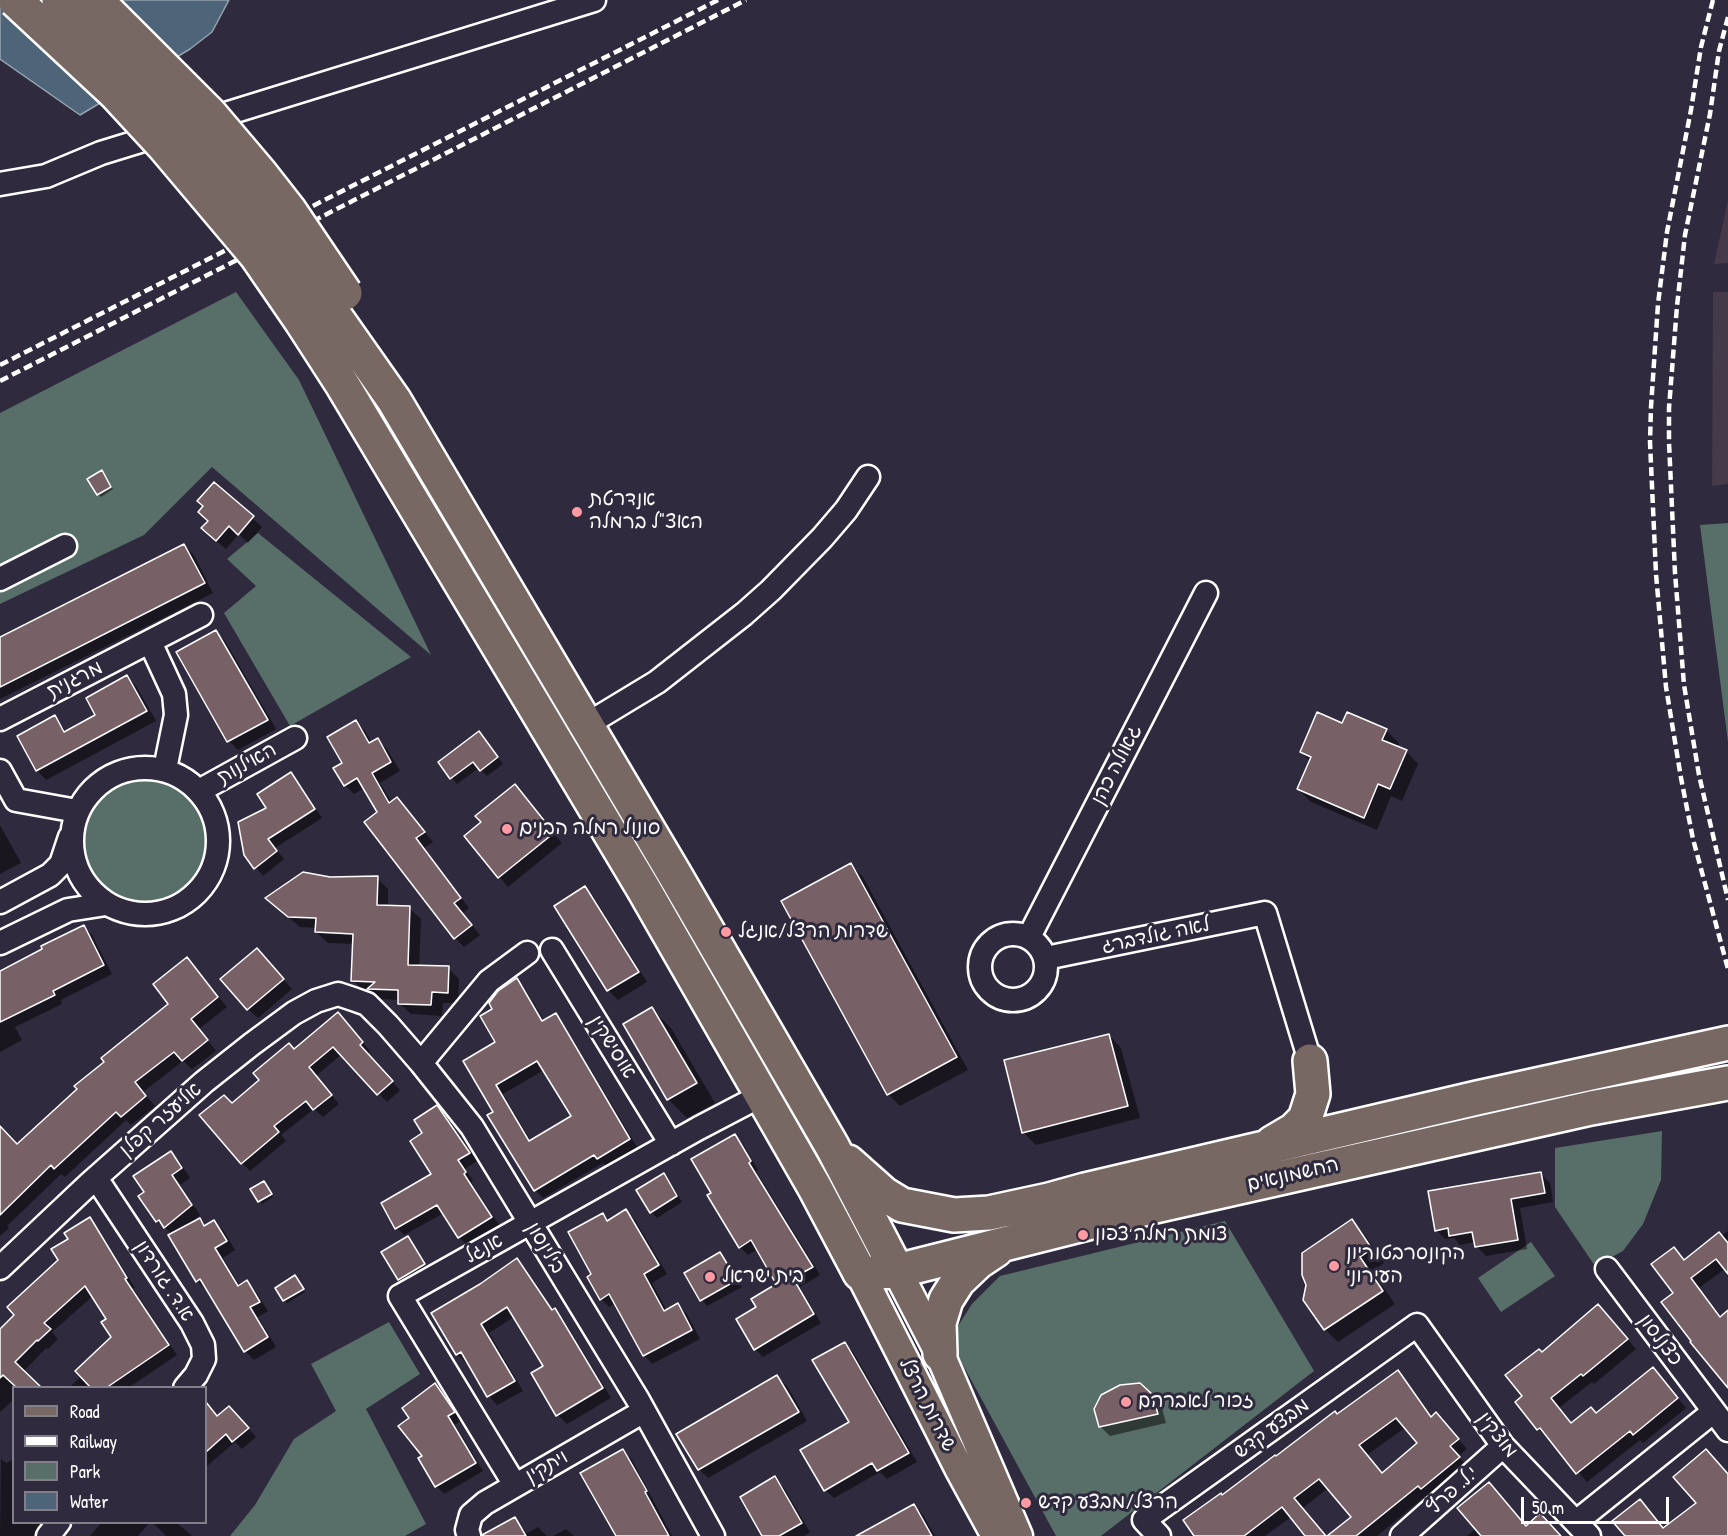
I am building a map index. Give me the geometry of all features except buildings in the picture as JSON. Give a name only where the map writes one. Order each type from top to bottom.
[{"type":"highway","points":[[15,0],[116,94],[164,146],[256,255],[379,356],[393,400],[681,885],[832,1146],[892,1261],[1049,1200]]},
{"type":"highway","points":[[59,0],[106,43],[220,164],[276,234],[327,311],[342,384],[643,888],[815,1188],[860,1273]]},
{"type":"highway","points":[[96,0],[210,114],[290,210],[344,290],[327,311]]},
{"type":"highway","name":"החשמונאים","points":[[1049,1200],[1397,1117],[1714,1046]]},
{"type":"highway","points":[[1310,1061],[1327,1098],[1338,1107],[1361,1117],[1397,1117]]},
{"type":"highway","points":[[1239,1154],[1284,1137],[1305,1119],[1313,1094],[1310,1061]]},
{"type":"highway","name":"החשמונאים","points":[[860,1273],[892,1261],[1008,1243],[1151,1207],[1591,1108],[1728,1083]]},
{"type":"highway","points":[[832,1146],[884,1194],[902,1205],[954,1215],[988,1213],[1049,1200]]},
{"type":"highway","points":[[940,1354],[939,1323],[946,1300],[958,1281],[978,1262],[1008,1243]]},
{"type":"main road","name":"שדרות הרצל","points":[[892,1261],[940,1354],[1018,1536]]},
{"type":"main road","name":"שדרות הרצל","points":[[860,1273],[958,1468],[996,1536]]},
{"type":"street","points":[[0,184],[46,176],[101,153],[594,0]]},
{"type":"street","points":[[586,725],[657,682],[744,614],[798,564],[822,538],[846,510],[868,477]]},
{"type":"street","points":[[0,579],[65,546]]},
{"type":"street","name":"גאולה כהן","points":[[1029,937],[1206,593]]},
{"type":"street","name":"מרגנית","points":[[0,719],[201,615]]},
{"type":"street","points":[[150,642],[174,694],[176,715],[165,769]]},
{"type":"street","name":"האילנות","points":[[199,791],[295,738]]},
{"type":"street","points":[[0,902],[50,875],[61,864],[77,811],[92,790],[112,774],[139,767],[165,769],[188,780],[206,798],[217,822],[220,845],[213,870],[199,891],[178,907],[157,914],[131,913],[106,904],[87,887],[74,862],[71,836]]},
{"type":"street","points":[[0,771],[16,800],[77,811]]},
{"type":"street","points":[[0,944],[68,910],[106,904]]},
{"type":"street","name":"לאה גולדברג","points":[[1046,958],[1265,913],[1310,1061]]},
{"type":"street","points":[[1005,934],[1021,934],[1029,937],[1038,944],[1046,958],[1045,979],[1036,992],[1017,1000],[1006,1000],[996,996],[988,989],[981,976],[982,955],[987,946],[1005,934]]},
{"type":"street","name":"אוסישקין","points":[[552,950],[671,1144]]},
{"type":"street","points":[[421,1063],[489,981],[527,953]]},
{"type":"street","name":"בילינסון","points":[[338,994],[367,1004],[421,1063],[472,1127],[644,1411],[713,1536]]},
{"type":"street","name":"אליעזר קפלן","points":[[0,1268],[96,1178],[204,1082],[294,1013],[316,1001],[338,994]]},
{"type":"street","name":"אנגל","points":[[515,1485],[400,1296],[762,1095]]},
{"type":"street","name":"א.ד. גורדון","points":[[96,1178],[192,1323],[203,1345],[204,1359],[196,1375],[186,1386]]},
{"type":"street","name":"כצנלסון","points":[[1607,1269],[1728,1430]]},
{"type":"street","name":"מוצקין","points":[[1417,1325],[1503,1446],[1582,1529]]},
{"type":"street","name":"מבצע קדש","points":[[1152,1528],[1417,1325]]},
{"type":"street","name":"ויתקין","points":[[469,1536],[467,1530],[471,1515],[485,1503],[644,1411]]},
{"type":"street","points":[[1582,1529],[1713,1412]]},
{"type":"street","name":"י.ל. פרץ","points":[[1402,1536],[1503,1446]]},
{"type":"street","points":[[48,1536],[57,1524]]},
{"type":"shaded area","points":[[1728,200],[1728,263],[1714,264]]},
{"type":"shaded area","points":[[1713,292],[1728,292],[1728,484],[1712,486]]},
{"type":"green space","points":[[236,292],[299,380],[431,655],[212,467],[144,535],[0,604],[0,413]]},
{"type":"green space","points":[[1728,523],[1728,742],[1700,525]]},
{"type":"green space","points":[[258,533],[411,657],[290,726],[224,613],[256,586],[227,559]]},
{"type":"green space","points":[[145,776],[170,781],[191,795],[205,816],[210,841],[205,866],[191,887],[170,901],[145,906],[120,901],[99,887],[85,866],[80,841],[85,816],[99,795],[120,781]]},
{"type":"green space","points":[[1662,1131],[1661,1180],[1643,1224],[1623,1251],[1595,1266],[1555,1207],[1555,1148]]},
{"type":"green space","points":[[1225,1221],[1314,1371],[1101,1536],[1056,1536],[957,1354],[958,1326],[972,1304],[1000,1276]]},
{"type":"green space","points":[[1531,1242],[1555,1276],[1501,1312],[1478,1278]]},
{"type":"green space","points":[[389,1322],[420,1374],[366,1409],[426,1524],[405,1536],[230,1536],[255,1505],[294,1439],[336,1411],[311,1364]]},
{"type":"water","points":[[0,0],[229,0],[212,32],[190,49],[80,115],[0,59]]},
{"type":"railway","points":[[0,365],[718,0]]},
{"type":"railway","points":[[0,381],[746,0]]},
{"type":"railway","points":[[1713,0],[1701,47],[1667,232],[1658,304],[1650,442],[1656,574],[1666,687],[1693,839],[1728,969]]},
{"type":"railway","points":[[1728,17],[1719,51],[1710,114],[1685,235],[1669,408],[1675,573],[1684,685],[1699,775],[1728,900]]},
{"type":"place","name":"אנדרטת האצ\"ל ברמלה","points":[[577,512]]},
{"type":"place","name":"סונול רמלה הבנים","points":[[507,829]]},
{"type":"place","name":"שדרות הרצל/אנגל","points":[[726,932]]},
{"type":"place","name":"צומת רמלה צפון","points":[[1083,1235]]},
{"type":"place","name":"הקונסרבטוריון העירוני","points":[[1334,1266]]},
{"type":"place","name":"בית ישראל","points":[[710,1277]]},
{"type":"place","name":"זכור לאברהם","points":[[1126,1402]]},
{"type":"place","name":"הרצל/מבצע קדש","points":[[1026,1503]]}]
